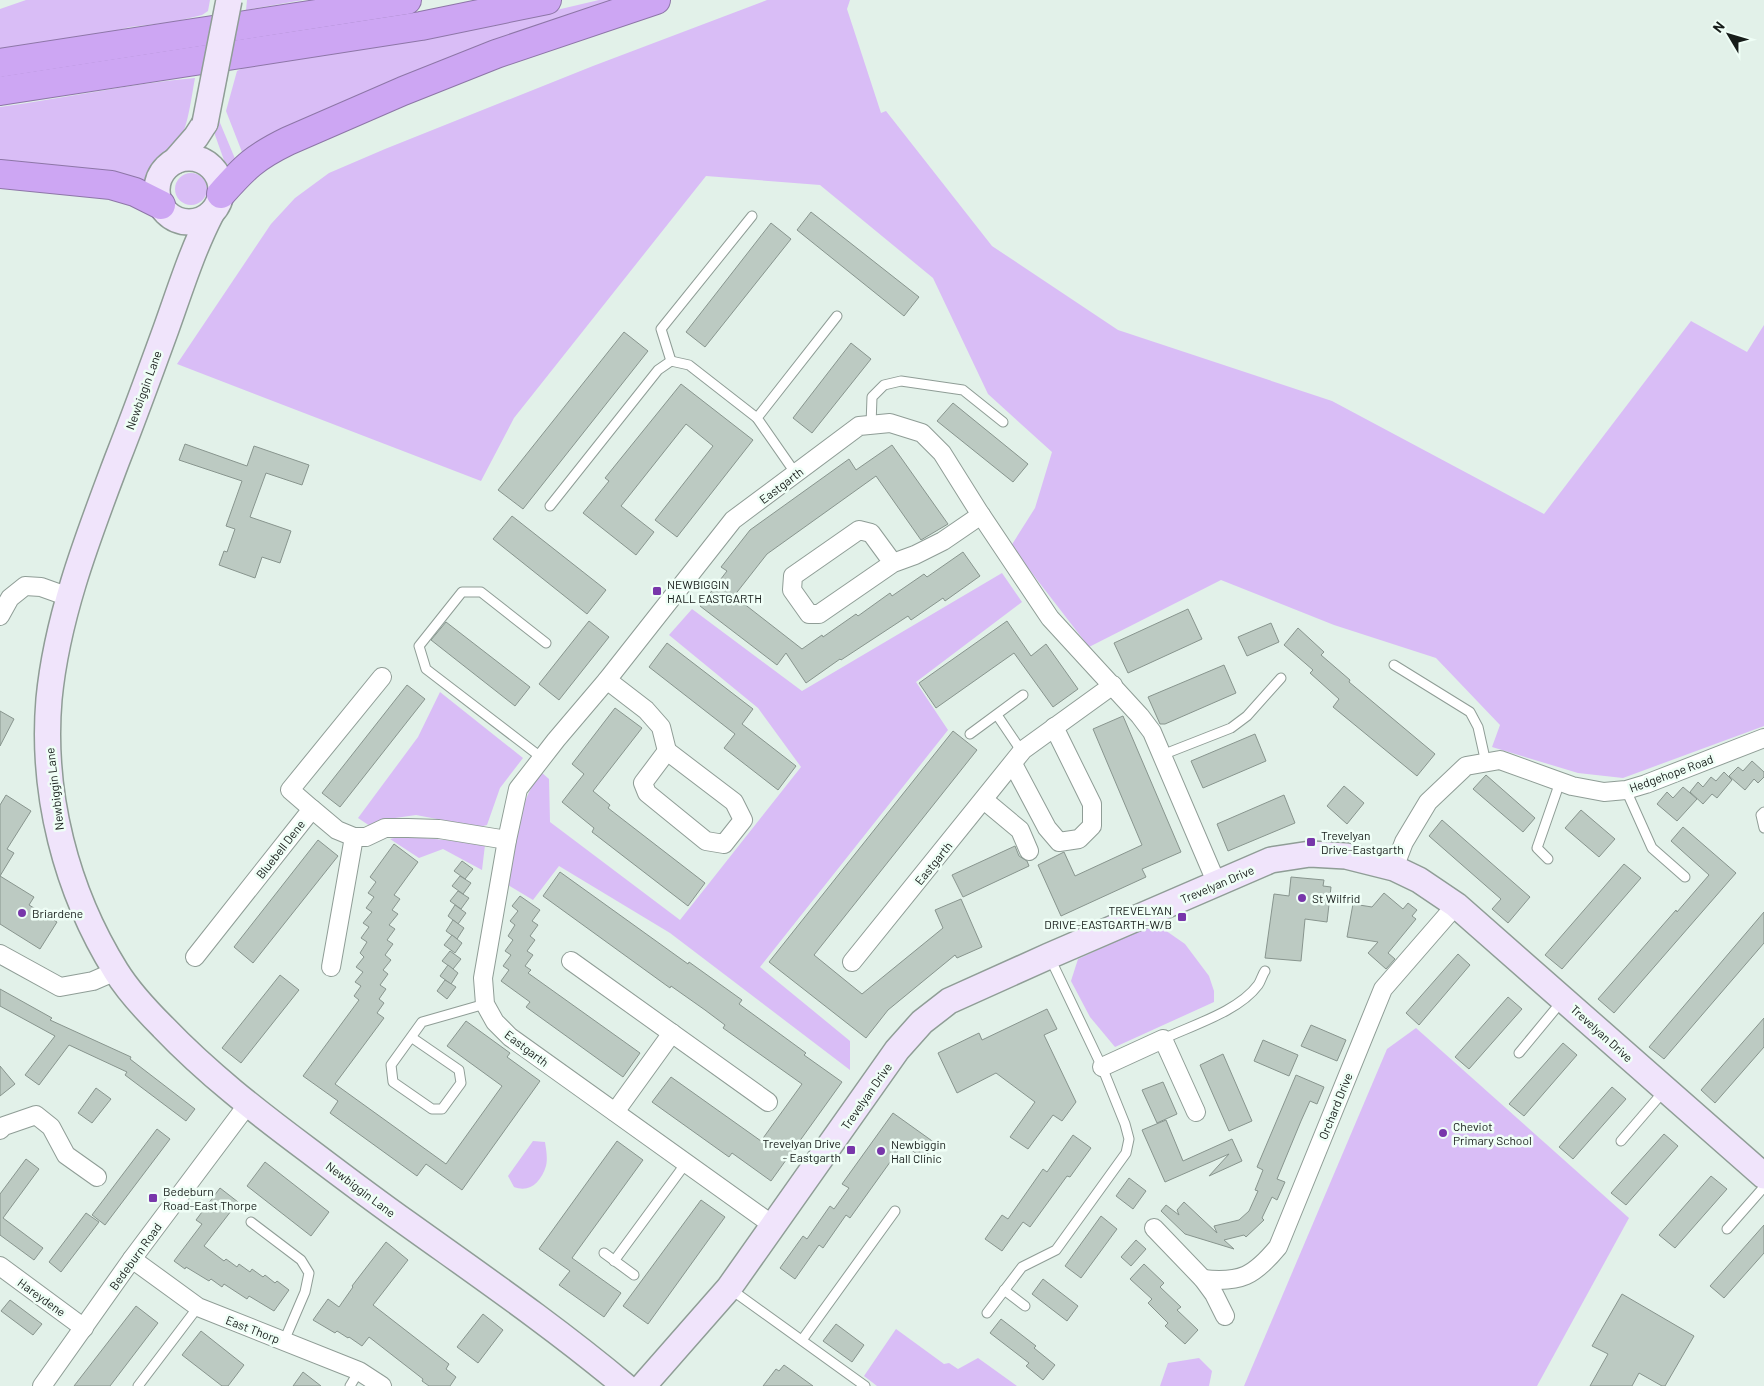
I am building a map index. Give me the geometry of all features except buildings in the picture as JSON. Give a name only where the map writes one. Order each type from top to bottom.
[{"type":"highway","points":[[0,63],[406,0]]},
{"type":"highway","points":[[0,91],[421,26],[546,0]]},
{"type":"highway","points":[[216,193],[251,162],[288,141],[403,91],[496,54],[656,0]]},
{"type":"highway","points":[[0,174],[111,184],[135,192],[167,212]]},
{"type":"street","points":[[167,212],[182,222],[204,219],[216,193],[204,125],[230,0]]},
{"type":"street","points":[[186,267],[167,212],[157,195],[159,180],[163,171],[175,161],[204,125]]},
{"type":"street","points":[[175,161],[197,158],[209,164],[216,193]]},
{"type":"street","name":"Newbiggin Lane","points":[[216,193],[186,267],[150,373],[88,536],[69,597],[54,663],[49,699],[48,739],[51,782],[59,836],[70,872],[98,938],[116,971],[146,1010],[190,1056],[248,1104],[404,1221],[582,1350],[625,1386]]},
{"type":"street","name":"Eastgarth","points":[[774,1226],[510,1037],[495,1022],[484,1004],[483,978],[507,840],[518,789],[733,520],[859,426],[890,423],[922,433],[942,453],[1050,618],[1113,685],[1152,732],[1217,884]]},
{"type":"street","points":[[894,563],[871,533],[859,530],[793,576],[792,590],[809,614],[819,614],[894,563],[943,541],[981,515]]},
{"type":"street","points":[[0,616],[10,598],[25,586],[41,587],[69,597]]},
{"type":"street","name":"Bluebell Dene","points":[[195,957],[312,809],[290,790],[382,677]]},
{"type":"street","points":[[607,680],[646,710],[661,727],[667,751],[734,802],[743,820],[724,844],[706,841],[647,793],[643,783],[667,751]]},
{"type":"street","name":"Eastgarth","points":[[852,962],[1017,758],[1054,727],[1113,685]]},
{"type":"street","points":[[1017,758],[1048,828],[1059,842],[1079,839],[1092,826],[1092,804],[1054,727]]},
{"type":"street","name":"Hedgehope Road","points":[[1394,868],[1404,842],[1428,802],[1466,766],[1500,760],[1572,786],[1604,792],[1626,790],[1764,738]]},
{"type":"street","points":[[984,800],[1020,830],[1029,852]]},
{"type":"street","points":[[312,809],[337,830],[354,837],[366,837],[385,828],[439,828],[507,840]]},
{"type":"street","points":[[331,968],[354,837]]},
{"type":"street","name":"Trevelyan Drive","points":[[643,1386],[729,1288],[897,1050],[922,1022],[949,1001],[1271,860],[1310,854],[1346,856],[1394,868],[1419,880],[1456,905],[1764,1176]]},
{"type":"street","name":"Orchard Drive","points":[[1203,1279],[1224,1281],[1242,1278],[1257,1269],[1278,1247],[1383,989],[1456,905]]},
{"type":"street","points":[[0,954],[60,987],[93,981],[116,971]]},
{"type":"street","points":[[571,961],[768,1102]]},
{"type":"street","points":[[615,1112],[672,1033]]},
{"type":"street","points":[[1102,1067],[1163,1039],[1196,1112]]},
{"type":"street","name":"Bedeburn Road","points":[[42,1386],[132,1259],[248,1104]]},
{"type":"street","points":[[0,1130],[4,1126],[36,1115],[51,1127],[66,1154],[97,1177]]},
{"type":"street","points":[[1154,1228],[1203,1279],[1214,1294],[1225,1316]]},
{"type":"street","name":"East Thorp","points":[[132,1259],[198,1307],[284,1341],[354,1379],[382,1386]]},
{"type":"street","name":"Hareydene","points":[[0,1266],[84,1328]]},
{"type":"lane","points":[[671,361],[661,329],[752,216]]},
{"type":"lane","points":[[757,418],[838,316]]},
{"type":"lane","points":[[550,506],[658,370],[671,361],[689,365],[757,418],[796,474]]},
{"type":"lane","points":[[871,425],[872,398],[884,385],[901,381],[963,390],[1003,422]]},
{"type":"lane","points":[[542,758],[426,669],[419,646],[462,592],[481,592],[546,643]]},
{"type":"lane","points":[[1394,665],[1470,712],[1478,727],[1486,763]]},
{"type":"lane","points":[[1162,754],[1231,728],[1247,716],[1281,678]]},
{"type":"lane","points":[[970,734],[1023,696]]},
{"type":"lane","points":[[996,715],[1017,758]]},
{"type":"lane","points":[[1548,860],[1537,848],[1560,782]]},
{"type":"lane","points":[[1626,790],[1652,848],[1685,877]]},
{"type":"lane","points":[[1764,812],[1761,815],[1764,828]]},
{"type":"lane","points":[[987,1313],[1022,1267],[1056,1250],[1126,1153],[1129,1139],[1125,1124],[1102,1067],[1049,956]]},
{"type":"lane","points":[[1163,1039],[1242,1001],[1258,984],[1264,970]]},
{"type":"lane","points":[[1519,1053],[1564,999]]},
{"type":"lane","points":[[411,1037],[459,1070],[462,1083],[442,1109],[432,1109],[393,1082],[391,1065],[411,1037],[422,1022],[484,1004]]},
{"type":"lane","points":[[1621,1141],[1666,1089]]},
{"type":"lane","points":[[614,1261],[686,1164]]},
{"type":"lane","points":[[1728,1229],[1764,1187]]},
{"type":"lane","points":[[802,1340],[895,1211]]},
{"type":"lane","points":[[251,1222],[301,1260],[309,1273],[305,1292],[284,1341]]},
{"type":"lane","points":[[604,1254],[634,1275]]},
{"type":"lane","points":[[729,1288],[865,1386]]},
{"type":"lane","points":[[1004,1290],[1025,1306]]},
{"type":"lane","points":[[138,1386],[198,1307]]},
{"type":"shaded area","points":[[26,0],[210,0],[208,11],[202,15],[173,22],[130,27],[101,34],[0,49],[0,9]]},
{"type":"shaded area","points":[[247,0],[303,0],[246,10]]},
{"type":"shaded area","points":[[599,0],[621,0],[246,153],[242,152],[226,111],[237,71],[245,67],[531,16]]},
{"type":"shaded area","points":[[767,0],[850,0],[847,9],[881,113],[886,111],[992,246],[1118,330],[1332,401],[1544,514],[1691,321],[1747,352],[1764,325],[1764,726],[1623,778],[1578,773],[1492,747],[1500,725],[1436,658],[1334,625],[1221,580],[1089,647],[1011,546],[1035,508],[1052,452],[988,394],[933,278],[820,185],[706,176],[514,418],[481,481],[177,364],[271,224],[295,198],[329,173],[593,66]]},
{"type":"shaded area","points":[[195,78],[183,134],[178,142],[157,159],[146,181],[141,183],[0,166],[0,107]]},
{"type":"shaded area","points":[[218,118],[236,161],[232,166],[225,163],[215,135],[215,120]]},
{"type":"shaded area","points":[[191,173],[197,174],[202,178],[206,183],[206,195],[202,200],[197,204],[191,205],[185,204],[180,200],[176,195],[175,189],[176,183],[180,178],[185,174]]},
{"type":"shaded area","points":[[1002,573],[1022,602],[916,682],[948,730],[760,967],[850,1041],[850,1070],[670,933],[559,866],[533,900],[508,885],[514,840],[521,812],[541,772],[549,779],[550,822],[680,920],[801,767],[758,708],[669,635],[692,609],[802,691]]},
{"type":"shaded area","points":[[440,692],[523,758],[500,788],[487,825],[479,827],[416,815],[388,819],[370,826],[358,818],[418,737]]},
{"type":"shaded area","points":[[402,836],[485,845],[482,870],[443,849],[419,858],[390,839]]},
{"type":"shaded area","points":[[1162,928],[1185,944],[1209,976],[1214,991],[1214,1002],[1115,1047],[1090,1017],[1071,981],[1078,959],[1143,929]]},
{"type":"shaded area","name":"Cheviot Primary School","points":[[1416,1028],[1629,1218],[1537,1386],[1244,1386],[1387,1049]]},
{"type":"shaded area","points":[[533,1141],[545,1142],[547,1160],[544,1172],[538,1181],[530,1187],[514,1187],[508,1176]]},
{"type":"shaded area","points":[[896,1329],[944,1364],[949,1363],[958,1369],[978,1358],[1017,1386],[877,1386],[864,1376]]},
{"type":"shaded area","points":[[1199,1358],[1212,1371],[1209,1386],[1160,1386],[1168,1363]]},
{"type":"place","name":"NEWBIGGIN HALL EASTGARTH","points":[[657,591]]},
{"type":"place","name":"Trevelyan Drive-Eastgarth","points":[[1311,842]]},
{"type":"place","name":"St Wilfrid","points":[[1302,898]]},
{"type":"place","name":"Briardene","points":[[22,913]]},
{"type":"place","name":"TREVELYAN DRIVE-EASTGARTH-W/B","points":[[1182,917]]},
{"type":"place","name":"Cheviot Primary School","points":[[1443,1133]]},
{"type":"place","name":"Trevelyan Drive - Eastgarth","points":[[851,1150]]},
{"type":"place","name":"Newbiggin Hall Clinic","points":[[881,1151]]},
{"type":"place","name":"Bedeburn Road-East Thorpe","points":[[153,1198]]}]
